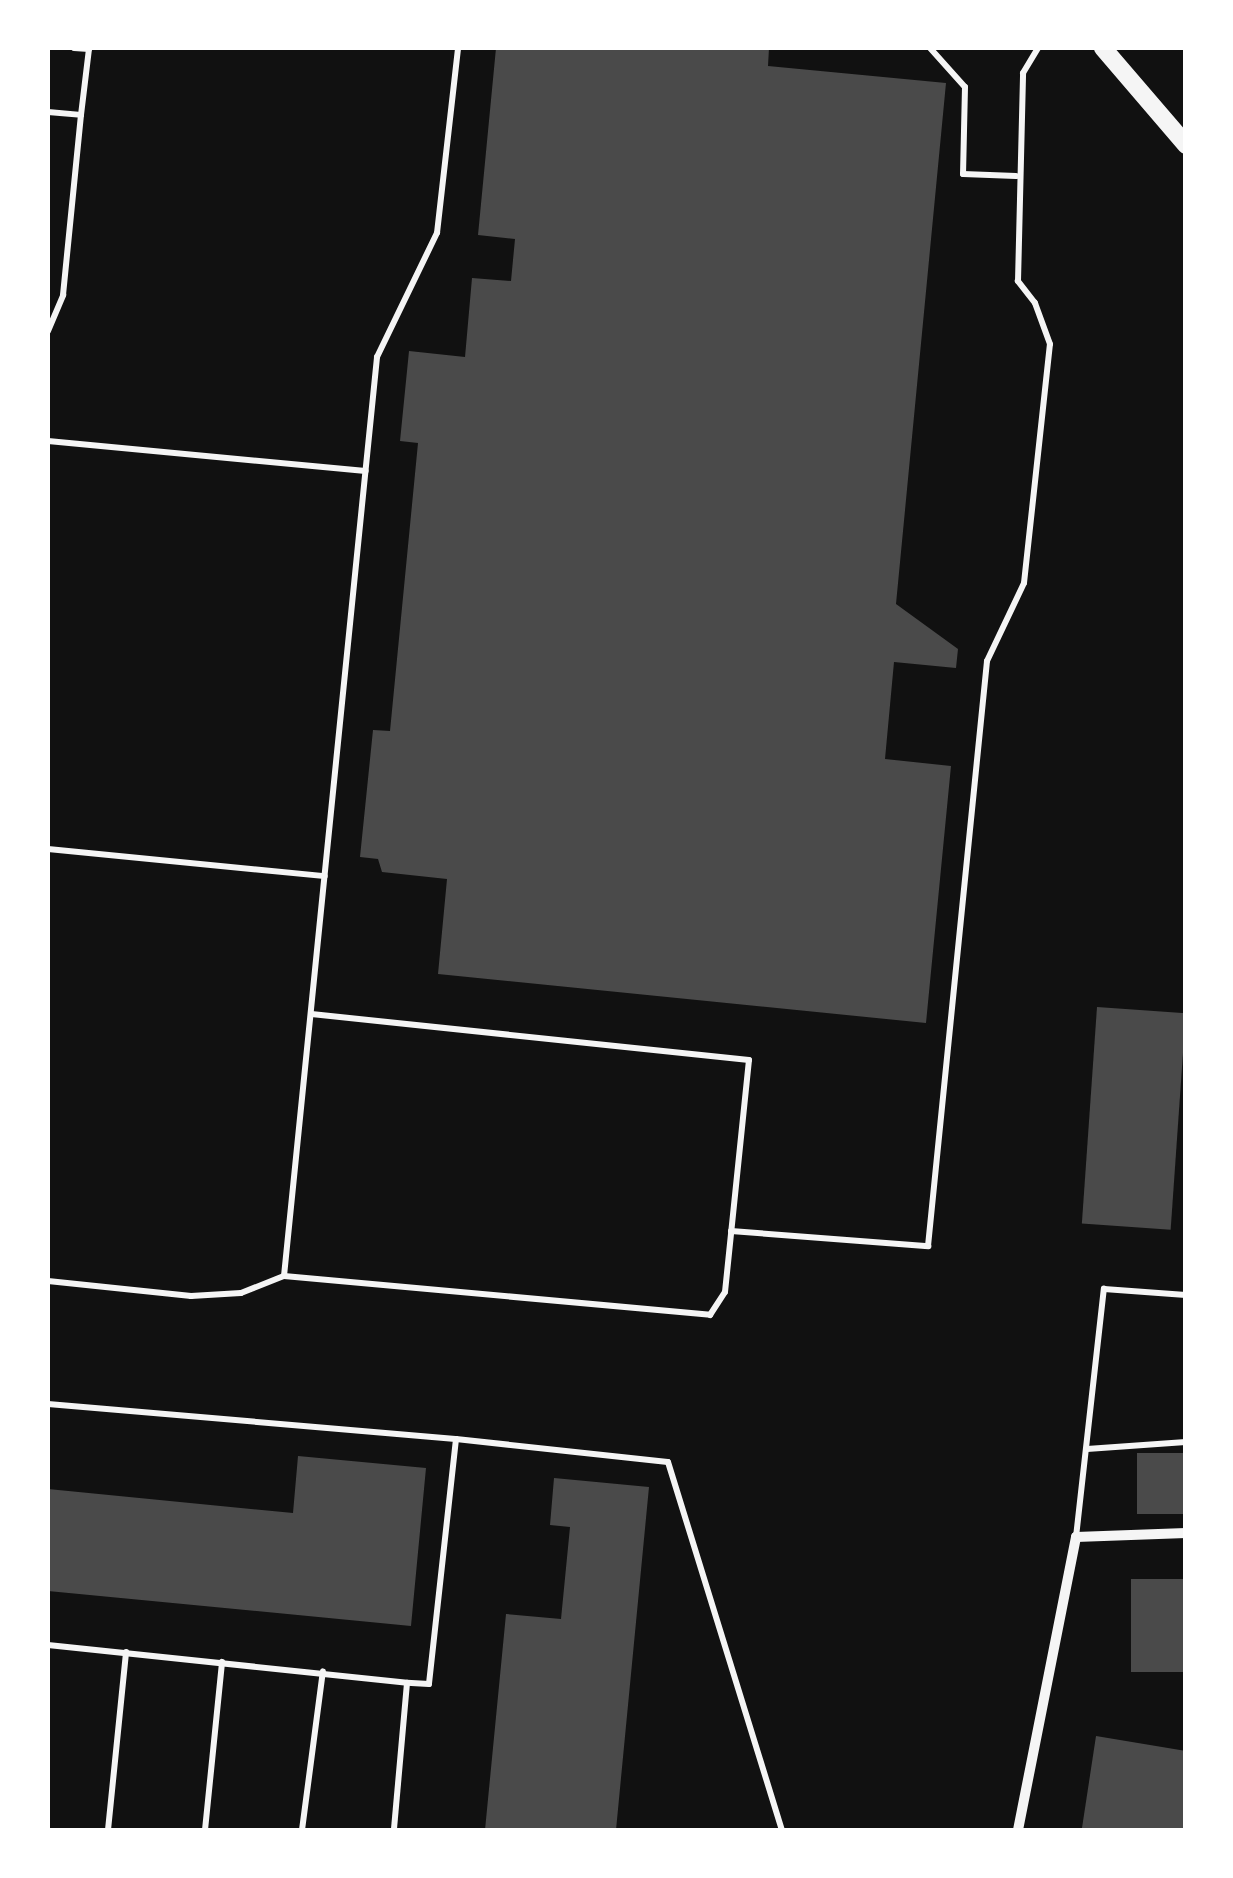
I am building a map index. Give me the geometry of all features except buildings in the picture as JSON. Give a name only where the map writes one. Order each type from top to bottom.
[{"type":"street","points":[[1103,48],[1186,145]]},
{"type":"street","points":[[1018,1830],[1076,1538],[1186,1533]]},
{"type":"lane","points":[[48,332],[63,295],[89,48],[74,48]]},
{"type":"lane","points":[[284,1276],[377,357],[437,233],[458,48]]},
{"type":"lane","points":[[930,48],[965,88],[962,174],[1016,176]]},
{"type":"lane","points":[[731,1232],[928,1246],[986,661],[1024,582],[1050,344],[1035,303],[1018,280],[1016,176],[1023,73],[1038,48]]},
{"type":"lane","points":[[48,112],[81,115]]},
{"type":"lane","points":[[48,440],[366,471]]},
{"type":"lane","points":[[48,848],[325,876]]},
{"type":"lane","points":[[48,1281],[191,1296],[241,1294],[284,1276],[710,1315],[725,1292],[749,1060],[311,1014]]},
{"type":"lane","points":[[1076,1538],[1104,1289],[1186,1296]]},
{"type":"lane","points":[[48,1404],[456,1439],[668,1462],[782,1830]]},
{"type":"lane","points":[[48,1645],[429,1684],[456,1439]]},
{"type":"lane","points":[[1086,1449],[1186,1442]]},
{"type":"lane","points":[[108,1830],[126,1652]]},
{"type":"lane","points":[[206,1830],[222,1662]]},
{"type":"lane","points":[[302,1830],[323,1671]]},
{"type":"lane","points":[[394,1830],[406,1683]]}]
